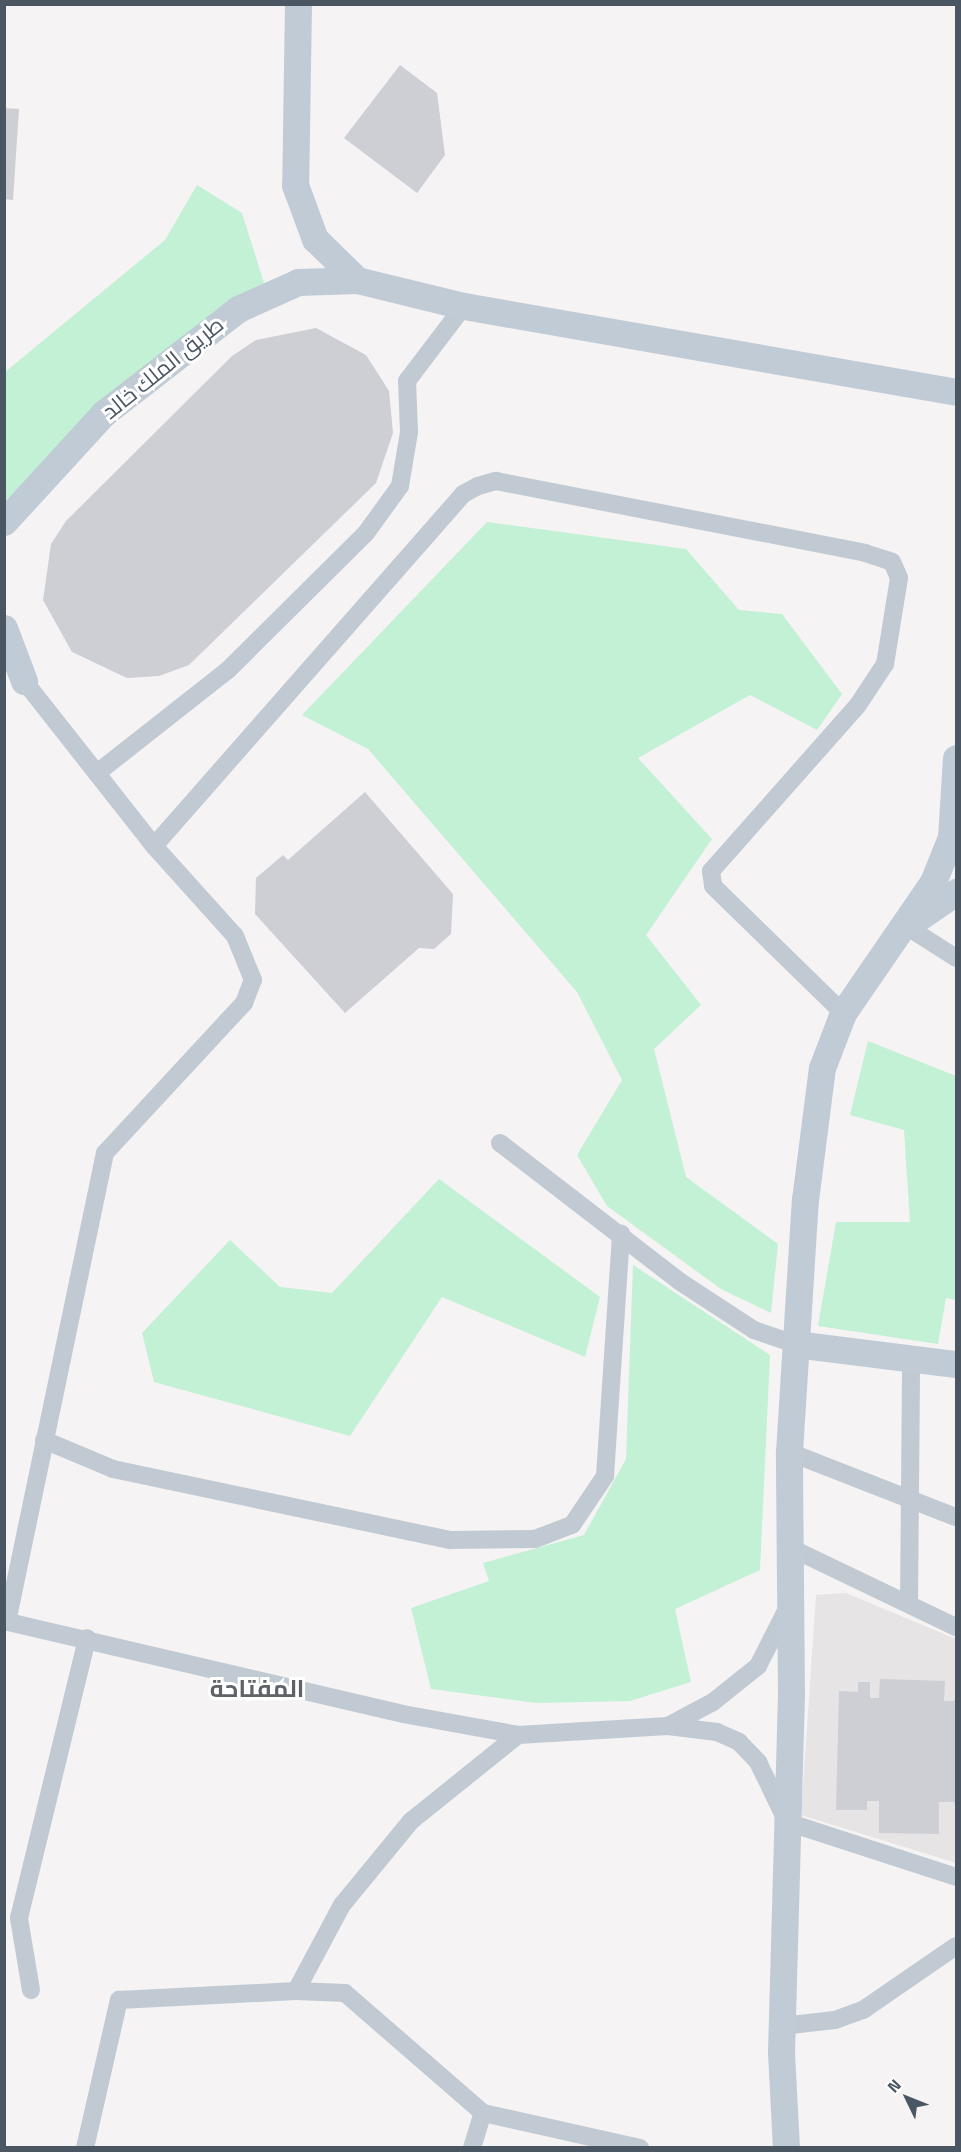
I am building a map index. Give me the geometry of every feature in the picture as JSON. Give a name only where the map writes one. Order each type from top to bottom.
[{"type":"street","points":[[293,4],[297,56]]},
{"type":"street","points":[[298,4],[298,196],[315,239],[357,280]]},
{"type":"street","name":"طريق الملك خالد","points":[[4,522],[104,413],[238,309],[298,282],[357,280],[464,306],[957,392]]},
{"type":"street","points":[[97,773],[228,670],[366,533],[400,486],[409,432],[407,381],[464,306]]},
{"type":"street","points":[[154,846],[463,494],[478,486],[496,481],[865,554],[892,562],[899,578],[885,664],[858,705],[711,871],[713,886],[843,1013]]},
{"type":"street","points":[[4,527],[35,489]]},
{"type":"street","points":[[4,628],[14,674],[97,773],[154,846],[235,936],[253,980],[244,1003],[105,1153],[6,1621],[87,1638],[403,1714],[518,1735],[668,1726],[717,1732],[739,1742],[758,1762],[787,1822],[957,1877]]},
{"type":"street","points":[[786,2148],[782,2026],[791,1548],[789,1452],[805,1200],[822,1068],[843,1013],[906,926],[933,882],[951,837],[957,758]]},
{"type":"street","points":[[906,926],[957,892]]},
{"type":"street","points":[[906,926],[957,958]]},
{"type":"street","points":[[500,1143],[621,1234],[679,1281],[754,1330],[795,1344],[957,1364]]},
{"type":"street","points":[[44,1440],[113,1469],[440,1538],[536,1539],[572,1525],[605,1476],[621,1234]]},
{"type":"street","points":[[909,1604],[911,1357]]},
{"type":"street","points":[[789,1452],[911,1504],[957,1517]]},
{"type":"street","points":[[791,1548],[957,1627]]},
{"type":"street","points":[[668,1726],[713,1702],[758,1666],[775,1641],[789,1604]]},
{"type":"street","points":[[31,1990],[19,1918],[87,1638]]},
{"type":"street","points":[[296,1990],[342,1905],[411,1821],[518,1735]]},
{"type":"street","points":[[782,2026],[835,2020],[863,2010],[957,1946]]},
{"type":"street","points":[[85,2148],[119,2000],[296,1990],[345,1993],[483,2114],[640,2148]]},
{"type":"street","points":[[472,2148],[483,2114]]},
{"type":"shaded area","points":[[846,1593],[956,1639],[956,1863],[801,1815],[816,1595]]},
{"type":"green space","points":[[197,185],[242,213],[264,283],[5,503],[5,372],[165,240]]},
{"type":"green space","points":[[487,522],[686,549],[739,610],[782,614],[842,694],[817,730],[750,695],[638,758],[712,839],[646,935],[701,1005],[654,1049],[686,1177],[778,1244],[771,1313],[721,1289],[607,1206],[577,1155],[622,1080],[577,992],[368,749],[302,715]]},
{"type":"green space","points":[[868,1041],[956,1076],[956,1300],[946,1298],[938,1344],[818,1326],[836,1222],[910,1222],[904,1130],[850,1115]]},
{"type":"green space","points":[[439,1179],[600,1297],[585,1357],[442,1297],[350,1436],[154,1382],[142,1333],[230,1240],[280,1287],[332,1293]]},
{"type":"green space","points":[[633,1265],[770,1355],[760,1570],[675,1609],[691,1682],[630,1701],[536,1703],[431,1689],[411,1608],[489,1581],[483,1563],[584,1535],[626,1459]]},
{"type":"building","points":[[400,65],[437,93],[445,155],[417,193],[344,138]]},
{"type":"building","points":[[4,108],[19,109],[13,200],[4,199]]},
{"type":"building","points":[[316,328],[366,355],[389,391],[393,433],[376,483],[189,665],[159,676],[127,678],[72,652],[43,600],[51,544],[66,521],[232,356],[256,340]]},
{"type":"building","points":[[365,792],[453,894],[451,934],[434,949],[419,948],[345,1013],[255,914],[256,878],[283,855],[288,860]]},
{"type":"building","points":[[880,1679],[945,1681],[944,1701],[954,1701],[956,1694],[956,1810],[954,1802],[939,1802],[939,1834],[879,1833],[879,1801],[867,1801],[867,1810],[836,1810],[839,1691],[858,1692],[858,1682],[870,1682],[870,1698],[879,1698]]},
{"type":"district","name":"المفتاحة","points":[[257,1689]]}]
